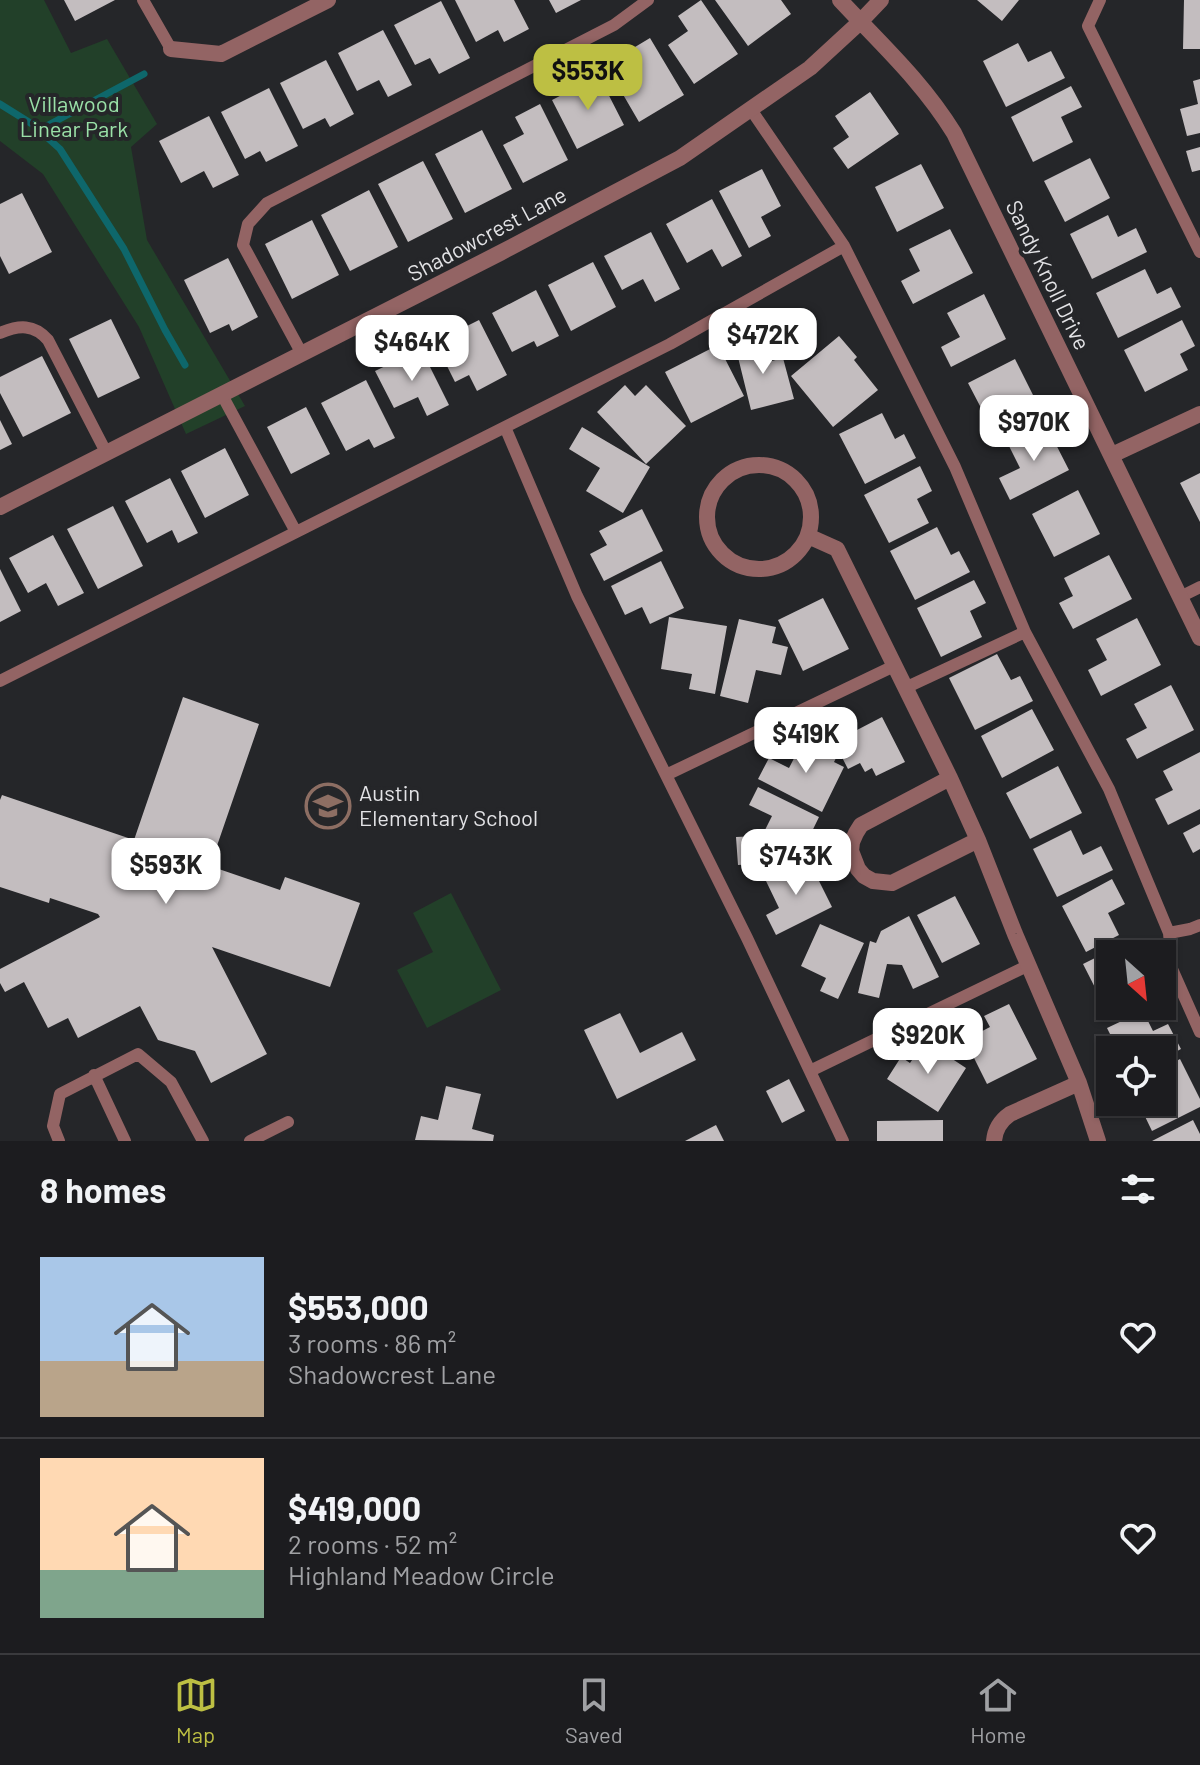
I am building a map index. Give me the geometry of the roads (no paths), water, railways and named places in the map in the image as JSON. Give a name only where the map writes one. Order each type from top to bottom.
[{"type":"street","points":[[171,49],[221,54],[328,0]]},
{"type":"street","name":"Sandy Knoll Drive","points":[[840,0],[912,75],[936,104],[954,133],[1200,638]]},
{"type":"street","name":"Shadowcrest Lane","points":[[0,507],[680,158],[810,68],[881,0]]},
{"type":"street","points":[[1112,455],[1200,414]]},
{"type":"street","points":[[745,466],[774,466],[787,472],[807,494],[812,522],[808,536],[792,558],[780,564],[754,569],[741,566],[720,551],[713,541],[707,517],[712,494],[732,472],[745,466]]},
{"type":"street","points":[[808,536],[837,549],[950,778],[1079,1083],[1098,1141]]},
{"type":"street","points":[[950,778],[861,825],[852,842],[853,861],[864,876],[882,883],[892,883],[978,840]]},
{"type":"street","points":[[994,1141],[996,1129],[1010,1114],[1079,1083]]},
{"type":"lane","points":[[143,0],[171,49]]},
{"type":"lane","points":[[302,354],[243,245],[248,224],[267,203],[614,25],[648,0]]},
{"type":"lane","points":[[1100,0],[1088,26],[1200,252]]},
{"type":"lane","points":[[750,108],[844,246],[955,467],[1025,632],[1109,789],[1169,933],[1172,969],[1200,1032]]},
{"type":"lane","points":[[0,681],[670,344],[844,246]]},
{"type":"lane","points":[[0,333],[23,326],[40,330],[107,454]]},
{"type":"lane","points":[[222,395],[296,532]]},
{"type":"lane","points":[[505,427],[577,596],[843,1141]]},
{"type":"lane","points":[[1180,597],[1200,587]]},
{"type":"lane","points":[[905,688],[1025,632]]},
{"type":"lane","points":[[666,775],[894,666]]},
{"type":"lane","points":[[1169,933],[1200,925]]},
{"type":"lane","points":[[810,1071],[1029,965]]},
{"type":"lane","points":[[59,1141],[53,1126],[60,1094],[138,1054],[171,1082],[203,1141]]},
{"type":"lane","points":[[94,1075],[125,1141]]},
{"type":"lane","points":[[250,1141],[288,1122]]},
{"type":"waterway","points":[[39,130],[144,74]]},
{"type":"waterway","points":[[0,104],[32,124],[60,149],[124,249],[185,365]]},
{"type":"place","name":"Austin Elementary School","points":[[328,806]]},
{"type":"park label","name":"Villawood Linear Park","points":[[74,116]]}]
